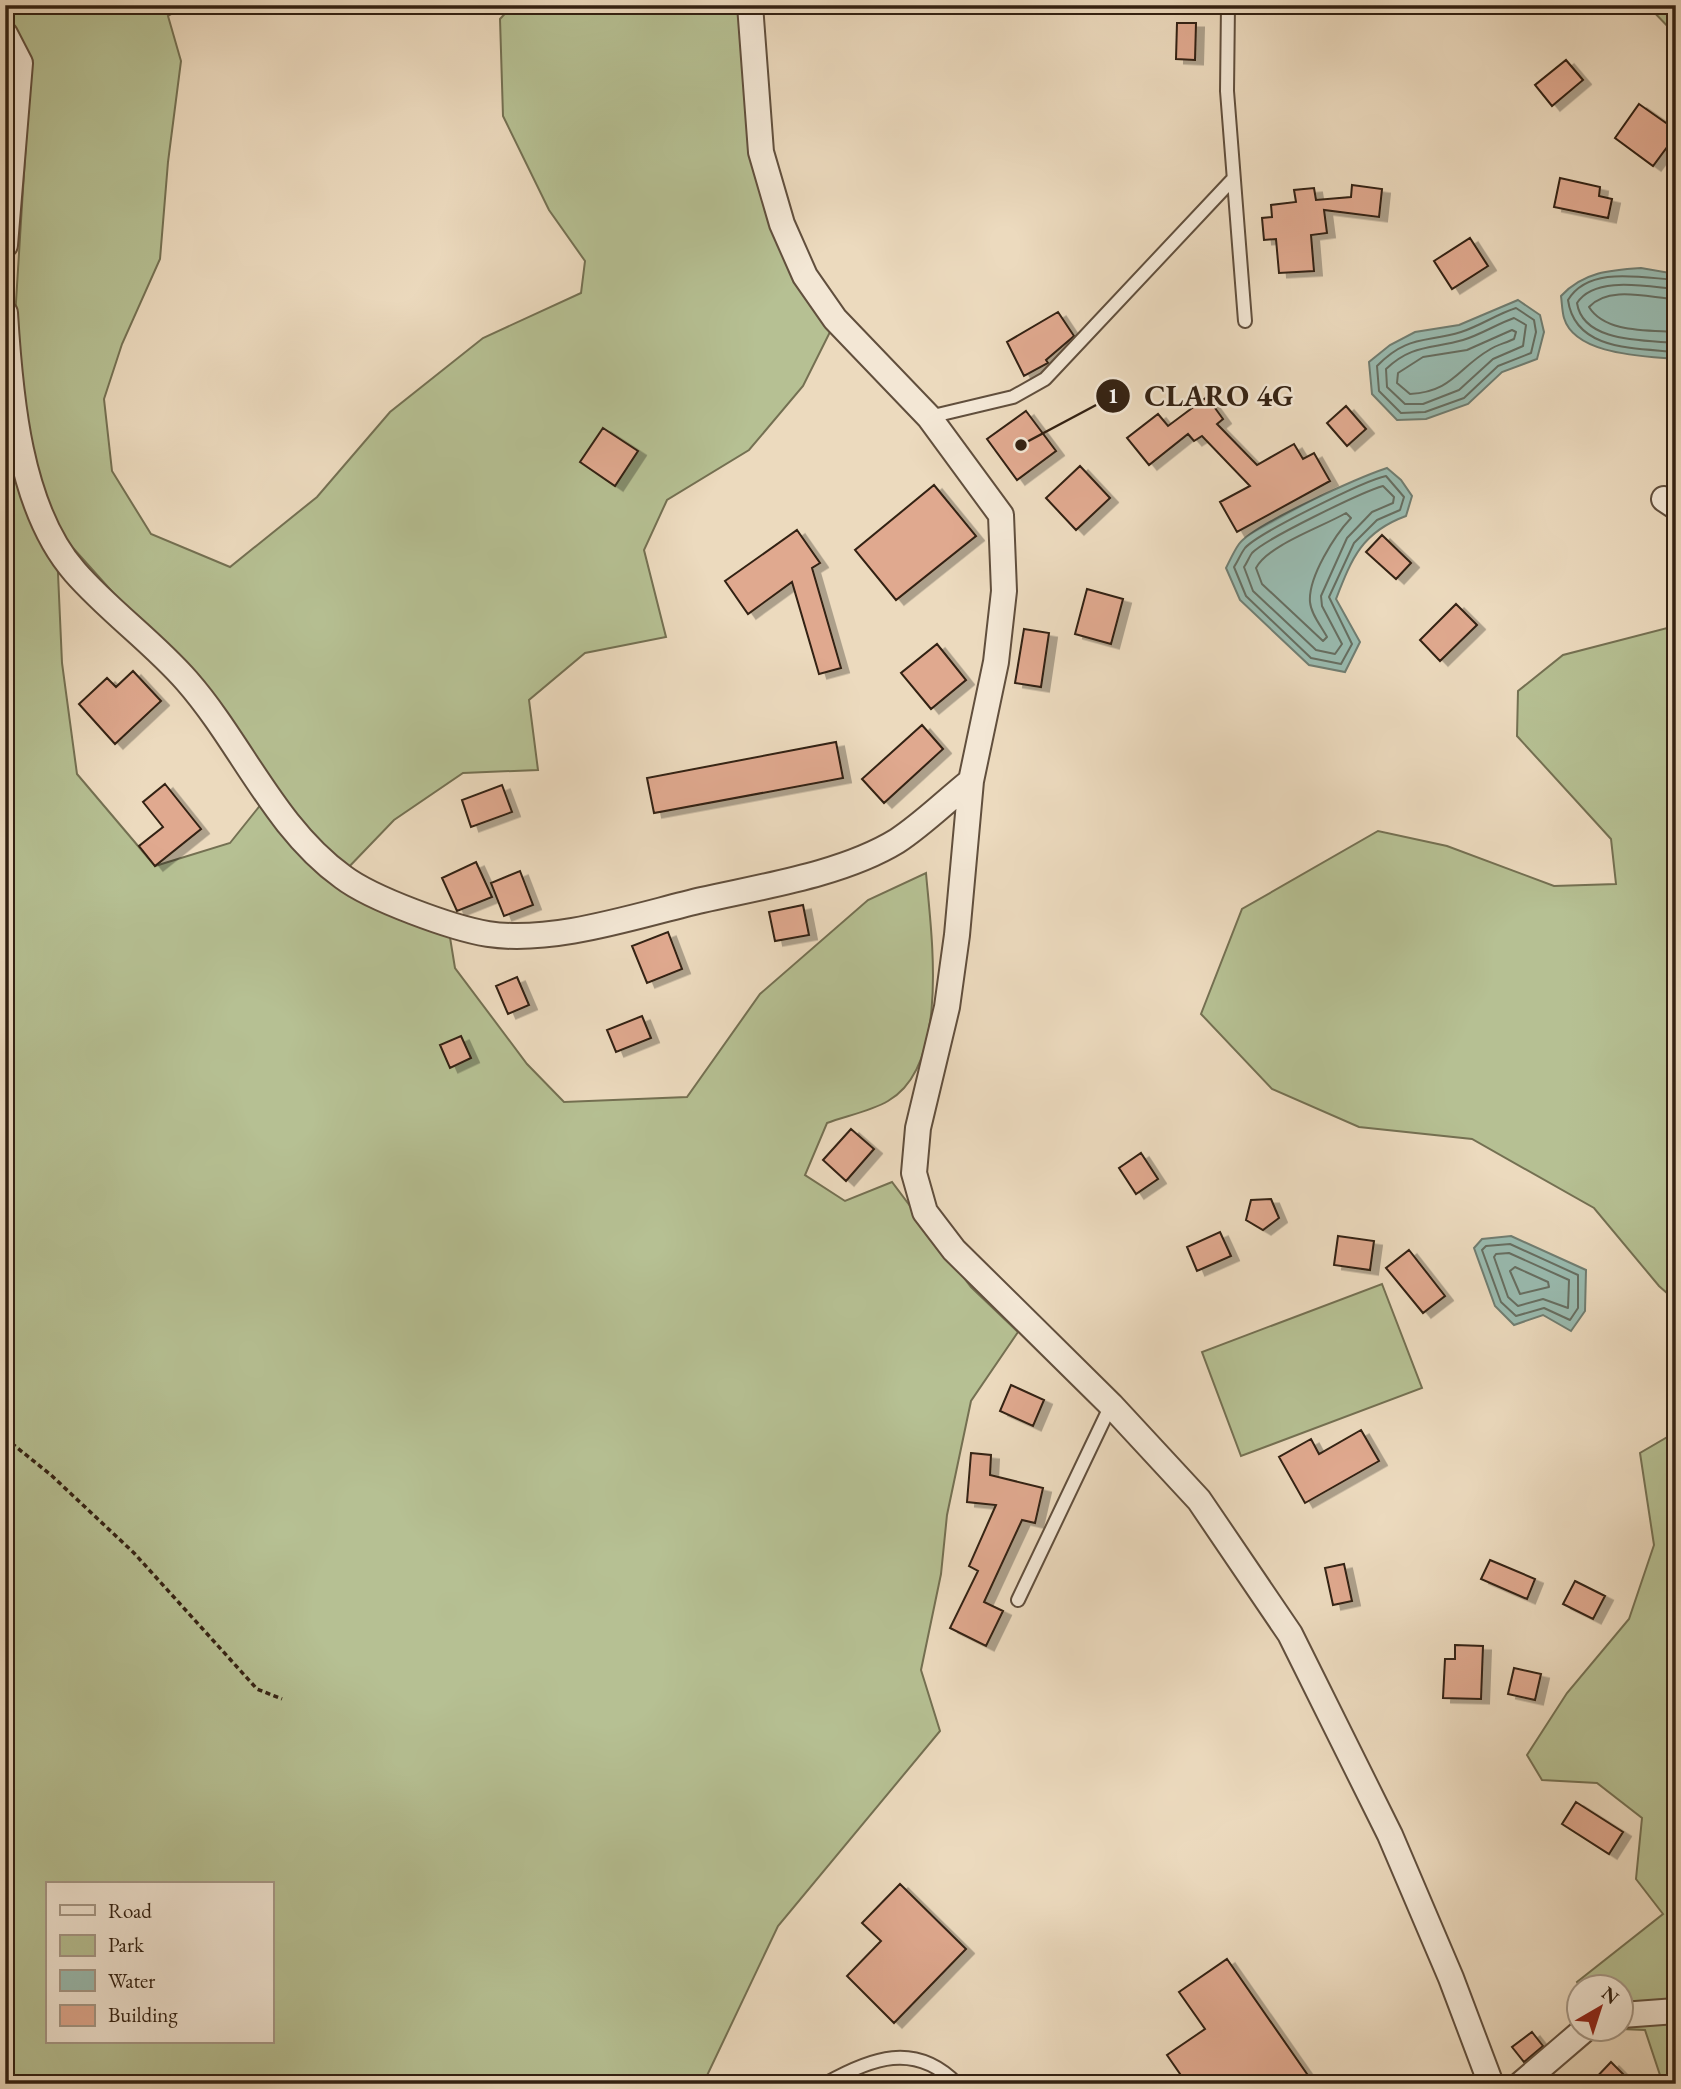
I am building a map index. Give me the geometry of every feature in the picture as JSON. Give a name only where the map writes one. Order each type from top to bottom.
[{"type":"street","points":[[750,5],[761,152],[782,224],[804,276],[835,319],[929,417],[1001,515],[1004,590],[996,662],[971,781],[949,995],[918,1128],[915,1173],[925,1212],[954,1250],[1111,1405],[1199,1500],[1290,1634],[1390,1835],[1451,1978],[1491,2084]]},
{"type":"street","points":[[5,34],[20,62],[5,245]]},
{"type":"street","points":[[5,313],[9,371],[30,481],[48,536],[75,572],[186,679],[225,727],[288,826],[344,878],[356,884],[414,912],[489,934],[564,933],[823,872],[897,841],[971,781]]},
{"type":"street","points":[[1636,2014],[1676,2011]]},
{"type":"street","points":[[1521,2084],[1567,2044]]},
{"type":"lane","points":[[1228,5],[1227,91],[1245,321]]},
{"type":"lane","points":[[929,417],[1013,397],[1045,379],[1233,179]]},
{"type":"lane","points":[[1017,1600],[1045,1549],[1111,1405]]},
{"type":"lane","points":[[825,2084],[856,2066],[911,2056],[947,2073],[957,2084]]},
{"type":"path","points":[[5,1438],[51,1475],[134,1553],[257,1689],[282,1699]]},
{"type":"green space","points":[[5,5],[187,5],[168,16],[181,61],[168,162],[160,259],[122,344],[104,399],[112,471],[151,534],[230,567],[317,497],[390,412],[483,338],[581,293],[585,261],[549,210],[503,116],[500,19],[513,5],[744,5],[753,153],[832,328],[803,386],[749,450],[667,500],[644,550],[666,637],[585,653],[529,700],[538,770],[463,773],[394,820],[345,871],[446,913],[455,968],[527,1064],[564,1102],[687,1097],[760,994],[868,900],[926,873],[933,962],[929,1029],[921,1059],[908,1083],[888,1101],[827,1123],[805,1175],[845,1201],[892,1182],[971,1287],[1018,1332],[971,1401],[947,1515],[941,1574],[921,1670],[940,1731],[778,1926],[703,2084],[5,2084],[5,319],[15,318],[29,92],[5,57]],"holes":[[[56,529],[133,615],[270,793],[230,843],[155,866],[77,774],[62,663]]]},
{"type":"green space","points":[[1647,5],[1676,5],[1676,35]]},
{"type":"green space","points":[[1671,627],[1676,629],[1676,1301],[1659,1286],[1594,1208],[1472,1139],[1359,1127],[1272,1089],[1201,1014],[1242,909],[1378,831],[1447,846],[1554,886],[1616,884],[1611,839],[1517,736],[1518,691],[1563,655]]},
{"type":"green space","points":[[1382,1284],[1422,1388],[1241,1456],[1202,1352]]},
{"type":"green space","points":[[1676,1432],[1676,2084],[1663,2084],[1645,2030],[1636,2030],[1636,1974],[1587,1974],[1663,1914],[1636,1879],[1642,1818],[1597,1783],[1542,1780],[1527,1755],[1567,1693],[1629,1619],[1654,1545],[1640,1453]]},
{"type":"water","points":[[1641,268],[1676,274],[1675,359],[1629,354],[1596,346],[1582,340],[1571,330],[1564,318],[1561,296],[1578,282],[1608,271]]},
{"type":"water","points":[[1518,300],[1540,315],[1544,332],[1537,359],[1502,372],[1468,404],[1426,419],[1397,420],[1372,394],[1369,362],[1390,345],[1415,332],[1459,325]]},
{"type":"water","points":[[1387,468],[1401,480],[1412,496],[1406,516],[1379,530],[1360,548],[1336,599],[1360,642],[1345,672],[1309,665],[1240,600],[1226,568],[1239,544],[1265,525],[1332,491]]},
{"type":"water","points":[[1511,1236],[1586,1270],[1585,1311],[1571,1331],[1543,1315],[1514,1325],[1495,1306],[1474,1248],[1482,1239]]},
{"type":"building","points":[[1177,23],[1196,23],[1195,60],[1176,59]]},
{"type":"building","points":[[1566,60],[1583,80],[1552,106],[1535,85]]},
{"type":"building","points":[[1639,104],[1676,130],[1676,135],[1653,166],[1615,138]]},
{"type":"building","points":[[1560,178],[1600,187],[1599,196],[1612,199],[1608,218],[1554,207]]},
{"type":"building","points":[[1352,185],[1382,189],[1379,217],[1324,210],[1327,233],[1311,235],[1314,271],[1279,273],[1276,239],[1264,240],[1262,218],[1272,217],[1271,205],[1296,202],[1294,190],[1314,188],[1316,200],[1351,197]]},
{"type":"building","points":[[1470,238],[1488,266],[1452,289],[1434,261]]},
{"type":"building","points":[[1058,312],[1074,336],[1046,360],[1048,363],[1024,376],[1007,342]]},
{"type":"building","points":[[1207,397],[1223,419],[1217,424],[1257,465],[1294,444],[1303,459],[1314,453],[1330,481],[1237,532],[1220,502],[1250,486],[1202,436],[1194,441],[1188,434],[1149,465],[1127,438],[1158,414],[1168,426]]},
{"type":"building","points":[[1346,406],[1366,429],[1347,446],[1327,423]]},
{"type":"building","points":[[1026,411],[1056,451],[1017,480],[987,439]]},
{"type":"building","points":[[603,428],[638,451],[615,486],[580,462]]},
{"type":"building","points":[[1080,466],[1110,498],[1076,530],[1046,498]]},
{"type":"building","points":[[934,485],[976,536],[896,600],[855,550]]},
{"type":"building","points":[[797,530],[820,563],[812,568],[841,668],[819,674],[792,582],[748,614],[725,581]]},
{"type":"building","points":[[1382,535],[1411,563],[1396,579],[1366,552]]},
{"type":"building","points":[[1087,589],[1123,599],[1111,644],[1075,634]]},
{"type":"building","points":[[1456,604],[1477,625],[1440,661],[1420,640]]},
{"type":"building","points":[[1024,629],[1049,633],[1041,687],[1015,683]]},
{"type":"building","points":[[937,644],[966,680],[931,709],[901,673]]},
{"type":"building","points":[[133,671],[161,701],[115,744],[79,704],[107,678],[116,687]]},
{"type":"building","points":[[922,725],[943,749],[884,803],[862,779]]},
{"type":"building","points":[[836,742],[843,778],[654,813],[647,778]]},
{"type":"building","points":[[165,784],[201,829],[155,866],[139,846],[163,827],[143,802]]},
{"type":"building","points":[[502,785],[512,812],[471,827],[462,800]]},
{"type":"building","points":[[476,862],[492,897],[457,911],[442,878]]},
{"type":"building","points":[[520,871],[533,905],[504,916],[491,883]]},
{"type":"building","points":[[803,905],[809,935],[775,941],[769,912]]},
{"type":"building","points":[[668,932],[682,969],[647,983],[632,946]]},
{"type":"building","points":[[517,977],[529,1005],[508,1014],[496,986]]},
{"type":"building","points":[[642,1016],[651,1038],[616,1052],[607,1030]]},
{"type":"building","points":[[461,1036],[471,1058],[450,1068],[440,1045]]},
{"type":"building","points":[[851,1129],[874,1149],[846,1181],[823,1160]]},
{"type":"building","points":[[1141,1153],[1158,1179],[1136,1194],[1119,1168]]},
{"type":"building","points":[[1271,1199],[1279,1218],[1263,1230],[1246,1220],[1251,1200]]},
{"type":"building","points":[[1220,1232],[1231,1256],[1197,1271],[1187,1247]]},
{"type":"building","points":[[1338,1236],[1374,1241],[1370,1270],[1334,1265]]},
{"type":"building","points":[[1409,1250],[1445,1296],[1423,1313],[1386,1268]]},
{"type":"building","points":[[1011,1385],[1044,1400],[1033,1426],[1000,1411]]},
{"type":"building","points":[[1361,1430],[1379,1461],[1305,1503],[1279,1457],[1311,1439],[1319,1454]]},
{"type":"building","points":[[971,1453],[991,1455],[990,1475],[1043,1488],[1035,1523],[1022,1520],[984,1602],[1003,1611],[986,1646],[950,1628],[978,1571],[969,1566],[996,1505],[967,1502]]},
{"type":"building","points":[[1490,1560],[1535,1579],[1527,1599],[1481,1579]]},
{"type":"building","points":[[1344,1564],[1352,1601],[1333,1605],[1325,1568]]},
{"type":"building","points":[[1575,1581],[1605,1596],[1593,1619],[1563,1604]]},
{"type":"building","points":[[1455,1645],[1483,1646],[1481,1699],[1443,1698],[1445,1659],[1455,1659]]},
{"type":"building","points":[[1514,1668],[1541,1674],[1535,1700],[1508,1694]]},
{"type":"building","points":[[1576,1802],[1623,1832],[1609,1854],[1562,1824]]},
{"type":"building","points":[[900,1884],[966,1949],[894,2023],[847,1976],[881,1941],[862,1923]]},
{"type":"building","points":[[1227,1959],[1314,2084],[1187,2084],[1167,2055],[1205,2029],[1179,1992]]},
{"type":"building","points":[[1532,2032],[1543,2046],[1524,2062],[1512,2047]]},
{"type":"building","points":[[1611,2062],[1624,2075],[1616,2084],[1590,2084]]},
{"type":"place","name":"CLARO 4G","points":[[1021,445]]}]
